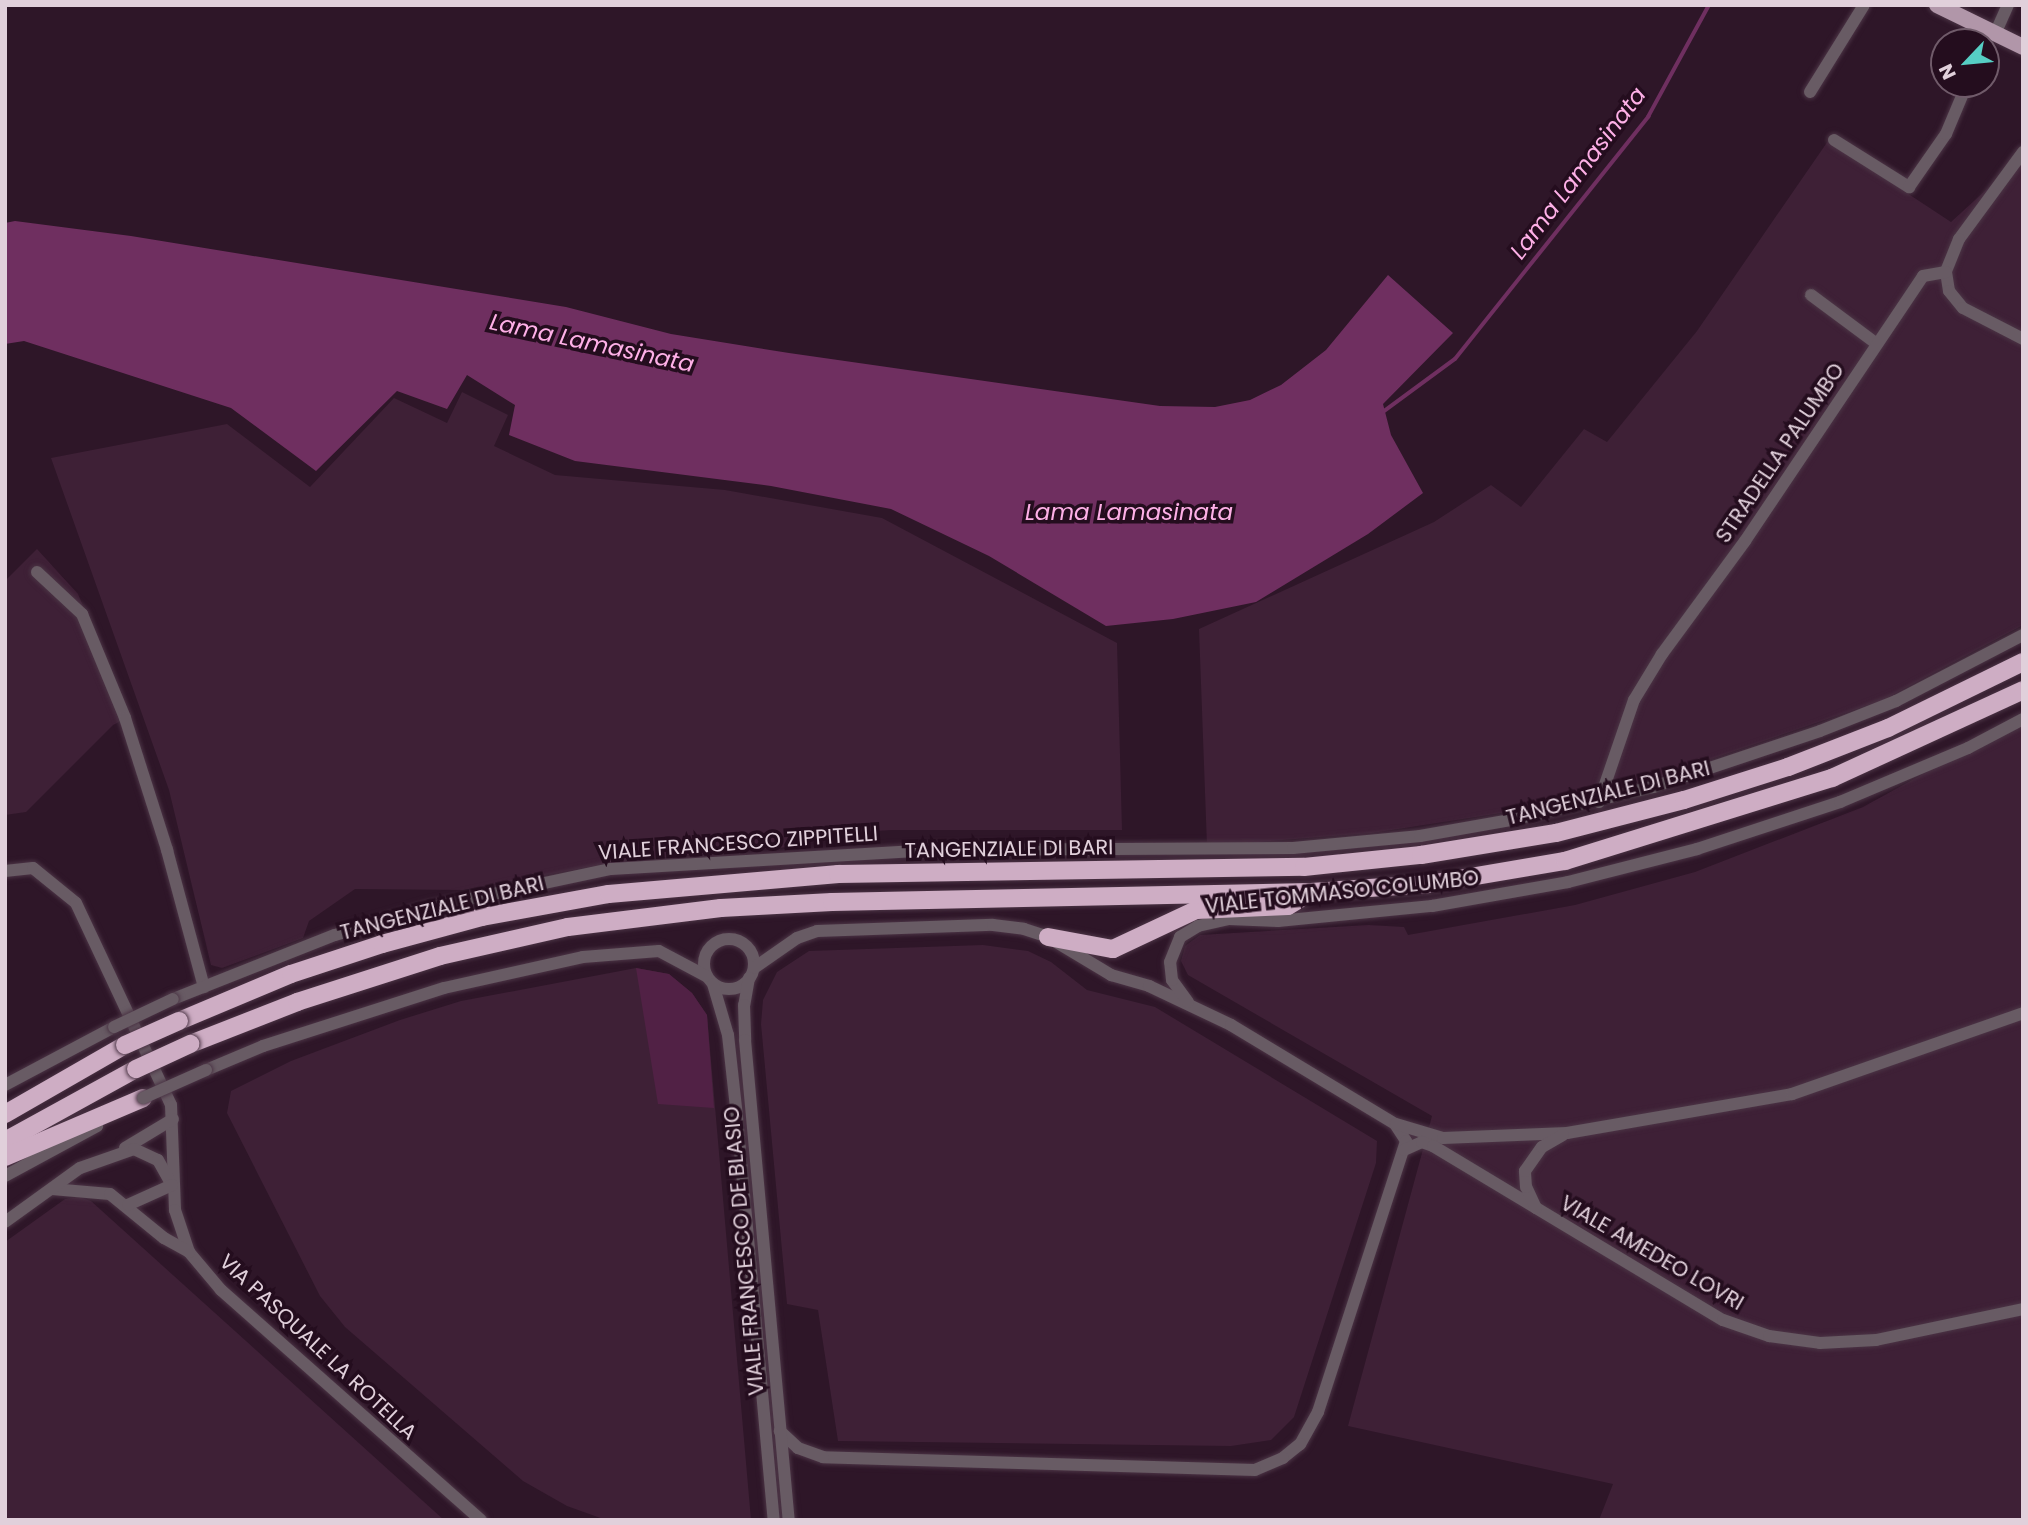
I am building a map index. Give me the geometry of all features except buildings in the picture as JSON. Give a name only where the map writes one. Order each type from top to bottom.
[{"type":"highway","name":"TANGENZIALE DI BARI","points":[[5,1114],[125,1045],[291,974],[382,944],[482,917],[609,894],[838,874],[1304,867],[1421,855],[1556,833],[1684,800],[1788,767],[1899,723],[2023,662]]},
{"type":"highway","points":[[5,1141],[136,1069],[190,1044],[297,1002],[440,957],[568,927],[721,908],[832,902],[1311,892],[1429,884],[1564,862],[1832,778],[2023,690]]},
{"type":"highway","points":[[1048,937],[1113,949],[1196,910],[1288,906],[1311,892]]},
{"type":"highway","points":[[5,1157],[143,1098]]},
{"type":"main road","points":[[1937,5],[1976,28]]},
{"type":"main road","points":[[2000,40],[2023,47]]},
{"type":"street","points":[[1810,92],[1864,5]]},
{"type":"street","points":[[1994,28],[2008,5]]},
{"type":"street","points":[[1834,140],[1909,187],[1946,134],[1961,98]]},
{"type":"street","points":[[2023,152],[1959,239],[1946,272],[1949,291],[1963,308],[2023,339]]},
{"type":"street","name":"STRADELLA PALUMBO","points":[[1599,802],[1634,700],[1923,276],[1946,272]]},
{"type":"street","points":[[1811,295],[1877,344]]},
{"type":"street","points":[[37,572],[82,614],[125,718],[167,850],[204,987]]},
{"type":"street","name":"VIALE FRANCESCO ZIPPITELLI","points":[[5,1085],[173,999],[335,935],[427,908],[611,869],[928,850],[1293,848],[1420,836],[1599,802],[1820,731],[1896,701],[2023,635]]},
{"type":"street","name":"VIALE TOMMASO COLUMBO","points":[[1191,1005],[1172,981],[1170,962],[1180,937],[1198,926],[1230,919],[1278,921],[1432,906],[1594,876],[1698,849],[1840,802],[1968,748],[2023,719]]},
{"type":"street","name":"VIA PASQUALE LA ROTELLA","points":[[5,871],[33,868],[76,903],[171,1105],[172,1185],[189,1252],[221,1290],[481,1520]]},
{"type":"street","points":[[5,1176],[143,1098],[206,1070],[264,1046],[444,988],[583,957],[659,951],[710,980],[737,988],[797,938],[817,931],[993,925],[1048,937],[1111,975],[1191,1005],[1395,1124],[1443,1138],[1567,1133],[1792,1094],[2023,1013]]},
{"type":"street","points":[[710,980],[704,955],[711,945],[726,939],[748,947],[752,973]]},
{"type":"street","name":"VIALE FRANCESCO DE BLASIO","points":[[752,973],[744,1004],[745,1040],[789,1517]]},
{"type":"street","name":"VIALE FRANCESCO DE BLASIO","points":[[710,980],[728,1035],[774,1519]]},
{"type":"street","points":[[5,1222],[80,1168],[146,1139],[173,1119]]},
{"type":"street","points":[[780,1431],[798,1448],[823,1457],[1255,1470],[1283,1458],[1300,1444],[1318,1412],[1404,1150],[1403,1132],[1395,1124]]},
{"type":"street","points":[[1536,1208],[1526,1187],[1525,1171],[1542,1147],[1567,1133]]},
{"type":"street","name":"VIALE AMEDEO LOVRI","points":[[1404,1150],[1422,1142],[1433,1146],[1723,1320],[1769,1336],[1820,1343],[1876,1340],[2023,1308]]},
{"type":"street","points":[[113,1153],[134,1149],[148,1153],[158,1160],[172,1185],[128,1205]]},
{"type":"street","points":[[52,1189],[110,1194],[128,1205],[164,1238],[189,1252]]},
{"type":"shaded area","points":[[1828,141],[1951,222],[2023,156],[2023,625],[1883,700],[1659,777],[1521,810],[1372,833],[1207,846],[1199,629],[1434,522],[1491,485],[1521,507],[1584,429],[1607,442],[1697,331]]},
{"type":"shaded area","points":[[462,392],[508,415],[494,446],[555,475],[725,490],[882,518],[1117,643],[1122,830],[892,830],[789,836],[789,847],[628,860],[463,890],[355,889],[309,921],[303,938],[222,968],[211,965],[169,790],[51,458],[227,424],[310,487],[394,398],[447,423]]},
{"type":"shaded area","points":[[37,549],[78,594],[129,717],[113,725],[26,812],[5,815],[5,581]]},
{"type":"shaded area","points":[[2023,719],[2023,1520],[1599,1520],[1613,1484],[1348,1426],[1432,1116],[1188,975],[1181,961],[1185,946],[1200,935],[1369,925],[1404,927],[1408,935],[1575,905],[1695,872],[1863,807]]},
{"type":"shaded area","points":[[983,945],[1028,951],[1051,962],[1087,990],[1155,1007],[1377,1141],[1376,1163],[1294,1417],[1271,1440],[1231,1446],[838,1441],[818,1310],[787,1304],[761,1024],[763,1000],[777,972],[809,951]]},
{"type":"shaded area","points":[[636,968],[669,974],[692,993],[707,1015],[751,1520],[606,1520],[567,1506],[523,1481],[345,1327],[320,1296],[227,1113],[231,1091],[291,1061],[400,1020],[461,1001]]},
{"type":"shaded area","points":[[636,968],[669,974],[692,993],[707,1015],[714,1108],[658,1104]]},
{"type":"shaded area","points":[[79,1197],[91,1201],[444,1520],[5,1520],[5,1242],[65,1199]]},
{"type":"water","name":"Lama Lamasinata","points":[[15,221],[131,236],[566,307],[671,334],[1160,406],[1215,407],[1250,400],[1281,385],[1326,350],[1388,275],[1453,333],[1383,404],[1391,435],[1423,493],[1368,534],[1256,602],[1173,619],[1106,626],[989,556],[891,509],[771,486],[575,461],[509,435],[515,405],[467,375],[447,409],[397,391],[316,471],[231,408],[24,341],[5,344],[5,223]]},
{"type":"waterway","name":"Lama Lamasinata","points":[[1383,412],[1455,359],[1648,117],[1709,5]]}]
